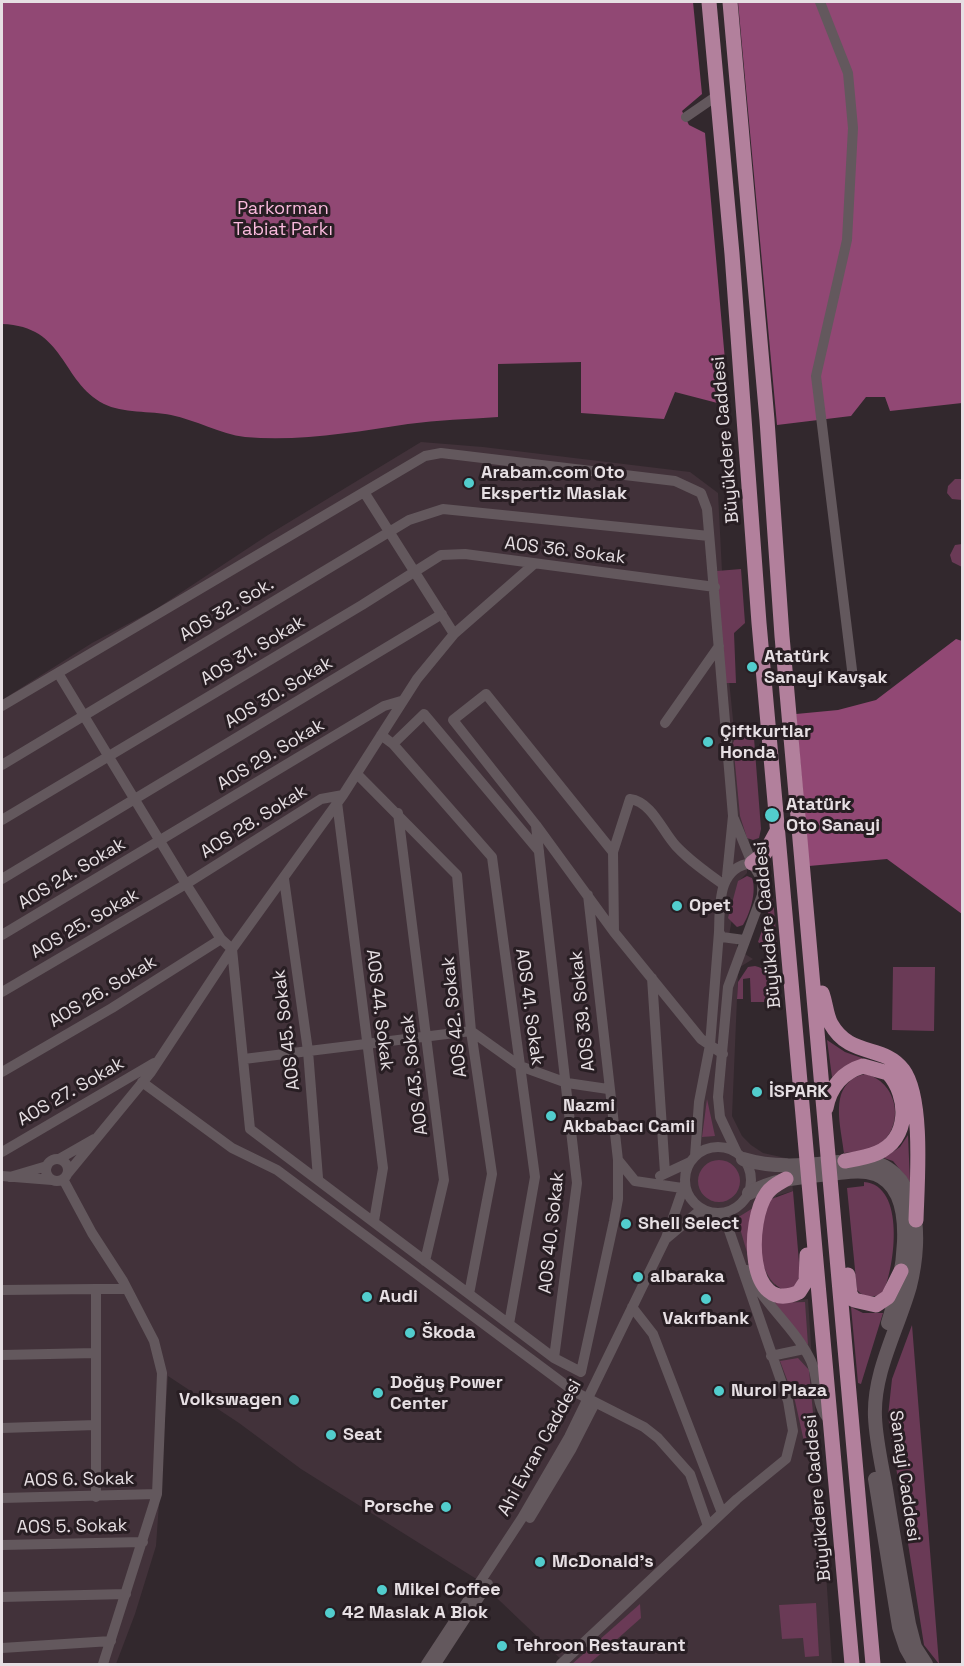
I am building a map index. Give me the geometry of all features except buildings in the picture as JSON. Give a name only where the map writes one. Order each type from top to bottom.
[{"type":"main road","name":"Büyükdere Caddesi","points":[[709,2],[778,828],[852,1665]]},
{"type":"main road","points":[[730,2],[873,1665]]},
{"type":"main road","points":[[749,476],[761,485],[766,533],[777,564]]},
{"type":"main road","points":[[752,863],[765,853],[778,828]]},
{"type":"main road","points":[[813,973],[830,1022],[837,1033],[855,1047],[878,1053],[895,1063],[903,1069],[910,1083],[915,1108],[916,1220]]},
{"type":"main road","points":[[825,1123],[831,1092],[840,1078],[854,1069],[874,1067],[888,1073],[894,1079],[903,1100],[903,1120],[897,1136],[878,1153],[845,1161]]},
{"type":"main road","points":[[786,1179],[768,1191],[755,1222],[754,1256],[761,1280],[772,1294],[792,1296],[803,1288],[808,1273],[807,1244],[813,1220]]},
{"type":"main road","points":[[835,1242],[846,1264],[850,1294],[861,1304],[883,1303],[893,1291],[901,1271]]},
{"type":"street","points":[[819,2],[848,73],[853,128],[847,240],[816,376],[853,678]]},
{"type":"street","points":[[686,117],[718,95]]},
{"type":"street","points":[[2,706],[425,456],[441,453],[675,481],[701,492],[707,508],[715,586],[733,816],[719,932],[710,1045],[699,1102],[692,1159],[683,1186],[691,1200],[705,1211],[723,1213],[738,1206],[749,1193],[786,1179]]},
{"type":"street","points":[[364,492],[454,634]]},
{"type":"street","name":"AOS 32. Sok.","points":[[2,765],[409,520],[443,509],[709,536]]},
{"type":"street","name":"AOS 36. Sokak","points":[[415,573],[441,555],[452,554],[715,586]]},
{"type":"street","points":[[6,1176],[20,1180],[61,1177],[94,1139],[158,1061],[232,949],[357,774],[401,700],[454,634],[534,564]]},
{"type":"street","name":"AOS 31. Sokak","points":[[2,820],[415,573]]},
{"type":"street","name":"AOS 30. Sokak","points":[[2,879],[441,614]]},
{"type":"street","points":[[665,723],[719,646]]},
{"type":"street","points":[[58,673],[186,884],[221,939],[232,949],[250,1129],[554,1358]]},
{"type":"street","points":[[613,852],[486,694],[453,720],[536,825],[615,932],[701,1039],[723,1054]]},
{"type":"street","name":"AOS 29. Sokak","points":[[160,842],[384,706],[401,700]]},
{"type":"street","points":[[393,744],[424,714],[539,851]]},
{"type":"street","name":"AOS 41. Sokak","points":[[381,735],[393,744],[492,857],[535,1177],[509,1324]]},
{"type":"street","name":"AOS 42. Sokak","points":[[357,774],[457,875],[471,1031],[492,1174],[469,1294]]},
{"type":"street","name":"AOS 28. Sokak","points":[[186,884],[321,799],[340,799]]},
{"type":"street","name":"AOS 44. Sokak","points":[[340,799],[366,1044],[383,1168],[374,1221]]},
{"type":"street","points":[[615,932],[613,852],[630,799],[638,800],[654,816],[675,845],[702,870],[725,880]]},
{"type":"street","name":"AOS 43. Sokak","points":[[398,813],[444,1180],[425,1261]]},
{"type":"street","points":[[733,816],[752,863],[762,880],[762,895],[753,925],[744,940],[728,987],[718,1097],[720,1118],[751,1175],[749,1193]]},
{"type":"street","name":"AOS 40. Sokak","points":[[536,825],[577,1183],[554,1358]]},
{"type":"street","name":"AOS 24. Sokak","points":[[2,936],[160,842]]},
{"type":"street","points":[[725,880],[738,867],[752,863]]},
{"type":"street","name":"AOS 45. Sokak","points":[[284,879],[308,1051],[318,1178]]},
{"type":"street","name":"AOS 25. Sokak","points":[[2,992],[186,884]]},
{"type":"street","name":"AOS 39. Sokak","points":[[554,1358],[581,1372],[618,1199],[618,1160],[608,1089],[588,895]]},
{"type":"street","points":[[719,932],[722,937],[744,940]]},
{"type":"street","name":"AOS 26. Sokak","points":[[2,1072],[112,1008],[221,939]]},
{"type":"street","points":[[652,978],[665,1173]]},
{"type":"street","points":[[244,1059],[471,1031],[520,1066],[567,1083],[608,1089]]},
{"type":"street","name":"AOS 27. Sokak","points":[[2,1152],[158,1061]]},
{"type":"street","points":[[142,1082],[232,1148],[277,1170],[590,1400],[644,1427],[684,1466],[694,1483],[708,1526]]},
{"type":"street","points":[[61,1177],[47,1174],[47,1166],[51,1160],[59,1159],[94,1139]]},
{"type":"street","points":[[650,1182],[702,1151],[720,1147],[772,1166],[792,1167],[845,1161],[874,1162],[895,1172],[910,1196],[916,1220]]},
{"type":"street","points":[[59,1159],[66,1163],[61,1177],[92,1233],[127,1288],[154,1341],[162,1373],[157,1494],[103,1665]]},
{"type":"street","points":[[618,1160],[635,1181],[683,1186]]},
{"type":"street","points":[[6,1176],[47,1166]]},
{"type":"street","name":"Sanayi Caddesi","points":[[786,1179],[855,1172],[877,1175],[887,1181],[897,1196],[903,1223],[901,1271],[895,1300],[868,1383],[866,1412],[896,1613],[906,1648],[915,1665]]},
{"type":"street","points":[[618,1199],[635,1181]]},
{"type":"street","name":"Ahi Evran Caddesi","points":[[436,1665],[551,1486],[632,1306],[666,1238],[683,1186]]},
{"type":"street","name":"Ahi Evran Caddesi","points":[[666,1238],[698,1212],[705,1211]]},
{"type":"street","points":[[723,1213],[738,1251],[763,1299],[804,1349],[816,1372],[821,1408],[831,1423]]},
{"type":"street","name":"Sanayi Caddesi","points":[[916,1220],[912,1275],[881,1373],[875,1419],[909,1624],[915,1647],[926,1665]]},
{"type":"street","points":[[561,1665],[722,1513],[786,1459],[793,1431],[788,1401],[746,1284],[738,1251]]},
{"type":"street","points":[[2,1290],[127,1288]]},
{"type":"street","points":[[96,1289],[96,1497]]},
{"type":"street","points":[[632,1306],[653,1334],[722,1513]]},
{"type":"street","points":[[771,1356],[804,1349]]},
{"type":"street","points":[[2,1355],[96,1353]]},
{"type":"street","name":"Ahi Evran Caddesi","points":[[426,1665],[522,1518],[590,1400]]},
{"type":"street","points":[[2,1428],[96,1425]]},
{"type":"street","name":"AOS 6. Sokak","points":[[2,1498],[157,1494]]},
{"type":"street","name":"AOS 5. Sokak","points":[[2,1545],[143,1542]]},
{"type":"street","points":[[2,1597],[126,1594]]},
{"type":"street","points":[[2,1648],[111,1641]]},
{"type":"shaded area","points":[[421,442],[483,447],[690,472],[718,493],[726,650],[743,819],[749,839],[747,873],[739,881],[728,941],[737,944],[737,949],[753,959],[740,967],[738,975],[732,1116],[742,1136],[751,1145],[763,1153],[790,1159],[793,1191],[776,1196],[775,1286],[786,1302],[808,1299],[832,1664],[566,1664],[478,1580],[301,1469],[239,1423],[168,1376],[156,1546],[135,1614],[116,1664],[2,1664],[2,700],[92,643],[156,609],[268,535]]},
{"type":"shaded area","points":[[955,479],[962,479],[962,500],[952,499],[947,493],[948,486]]},
{"type":"shaded area","points":[[962,544],[962,567],[952,562],[950,555],[955,545]]},
{"type":"shaded area","points":[[741,569],[745,623],[734,633],[736,683],[724,683],[717,571]]},
{"type":"shaded area","points":[[753,725],[761,829],[759,838],[753,840],[747,838],[740,816],[733,743],[741,726]]},
{"type":"shaded area","points":[[747,876],[752,878],[753,883],[752,902],[743,925],[737,927],[728,918],[738,881]]},
{"type":"shaded area","points":[[773,898],[778,955],[758,942]]},
{"type":"shaded area","points":[[748,967],[762,968],[770,975],[777,1002],[751,1002],[750,978],[743,979],[743,999],[737,999],[738,982]]},
{"type":"shaded area","points":[[893,967],[935,967],[934,1031],[892,1030]]},
{"type":"shaded area","points":[[827,1040],[845,1052],[862,1058],[862,1061],[845,1066],[832,1077]]},
{"type":"shaded area","points":[[865,1074],[876,1078],[891,1094],[895,1115],[893,1126],[888,1136],[880,1144],[862,1151],[844,1153],[839,1118],[841,1096],[845,1086],[853,1079]]},
{"type":"shaded area","points":[[707,1099],[715,1136],[702,1137]]},
{"type":"shaded area","points":[[908,1135],[910,1182],[893,1161],[884,1158],[900,1147]]},
{"type":"shaded area","points":[[719,1160],[727,1161],[734,1166],[739,1173],[739,1189],[734,1196],[727,1201],[719,1202],[711,1201],[704,1196],[699,1189],[698,1181],[699,1173],[704,1166],[711,1161]]},
{"type":"shaded area","points":[[864,1182],[877,1187],[886,1197],[892,1212],[894,1229],[891,1265],[887,1281],[883,1293],[876,1296],[866,1296],[857,1290],[847,1188],[864,1186]]},
{"type":"shaded area","points":[[793,1191],[800,1274],[796,1286],[784,1290],[777,1286],[766,1272],[761,1254],[760,1227],[769,1200]]},
{"type":"shaded area","points":[[753,1208],[748,1256],[737,1218]]},
{"type":"shaded area","points":[[805,1302],[808,1345],[772,1303]]},
{"type":"shaded area","points":[[851,1307],[863,1313],[883,1313],[861,1384],[858,1383]]},
{"type":"shaded area","points":[[912,1325],[939,1664],[924,1645],[888,1416],[892,1379]]},
{"type":"shaded area","points":[[798,1358],[809,1370],[816,1445],[805,1446],[795,1401],[780,1361]]},
{"type":"shaded area","points":[[816,1603],[819,1656],[805,1657],[803,1638],[782,1639],[779,1605]]},
{"type":"shaded area","points":[[640,1604],[641,1618],[589,1664],[572,1664]]},
{"type":"green space","name":"Parkorman Tabiat Parkı","points":[[2,2],[693,2],[702,94],[682,111],[689,125],[705,133],[729,406],[675,392],[664,419],[581,413],[581,362],[498,364],[498,417],[419,423],[306,437],[245,437],[171,415],[128,410],[104,404],[78,382],[51,344],[39,334],[23,327],[2,324]]},
{"type":"green space","points":[[738,2],[962,2],[962,403],[890,411],[885,397],[866,397],[851,416],[777,425]]},
{"type":"green space","points":[[956,639],[962,641],[962,914],[887,859],[809,866],[796,714],[838,710],[876,700]]},
{"type":"place","name":"Arabam.com Oto Ekspertiz Maslak","points":[[469,483]]},
{"type":"place","name":"Atatürk Sanayi Kavşak","points":[[752,667]]},
{"type":"place","name":"Çiftkurtlar Honda","points":[[708,742]]},
{"type":"place","name":"Atatürk Oto Sanayi","points":[[772,815]]},
{"type":"place","name":"Opet","points":[[677,906]]},
{"type":"place","name":"İSPARK","points":[[757,1092]]},
{"type":"place","name":"Nazmi Akbabacı Camii","points":[[551,1116]]},
{"type":"place","name":"Shell Select","points":[[626,1224]]},
{"type":"place","name":"albaraka","points":[[638,1277]]},
{"type":"place","name":"Audi","points":[[367,1297]]},
{"type":"place","name":"Vakıfbank","points":[[706,1299]]},
{"type":"place","name":"Škoda","points":[[410,1333]]},
{"type":"place","name":"Nurol Plaza","points":[[719,1391]]},
{"type":"place","name":"Doğuş Power Center","points":[[378,1393]]},
{"type":"place","name":"Volkswagen","points":[[294,1400]]},
{"type":"place","name":"Seat","points":[[331,1435]]},
{"type":"place","name":"Porsche","points":[[446,1507]]},
{"type":"place","name":"McDonald's","points":[[540,1562]]},
{"type":"place","name":"Mikel Coffee","points":[[382,1590]]},
{"type":"place","name":"42 Maslak A Blok","points":[[330,1613]]},
{"type":"place","name":"Tehroon Restaurant","points":[[502,1646]]}]
